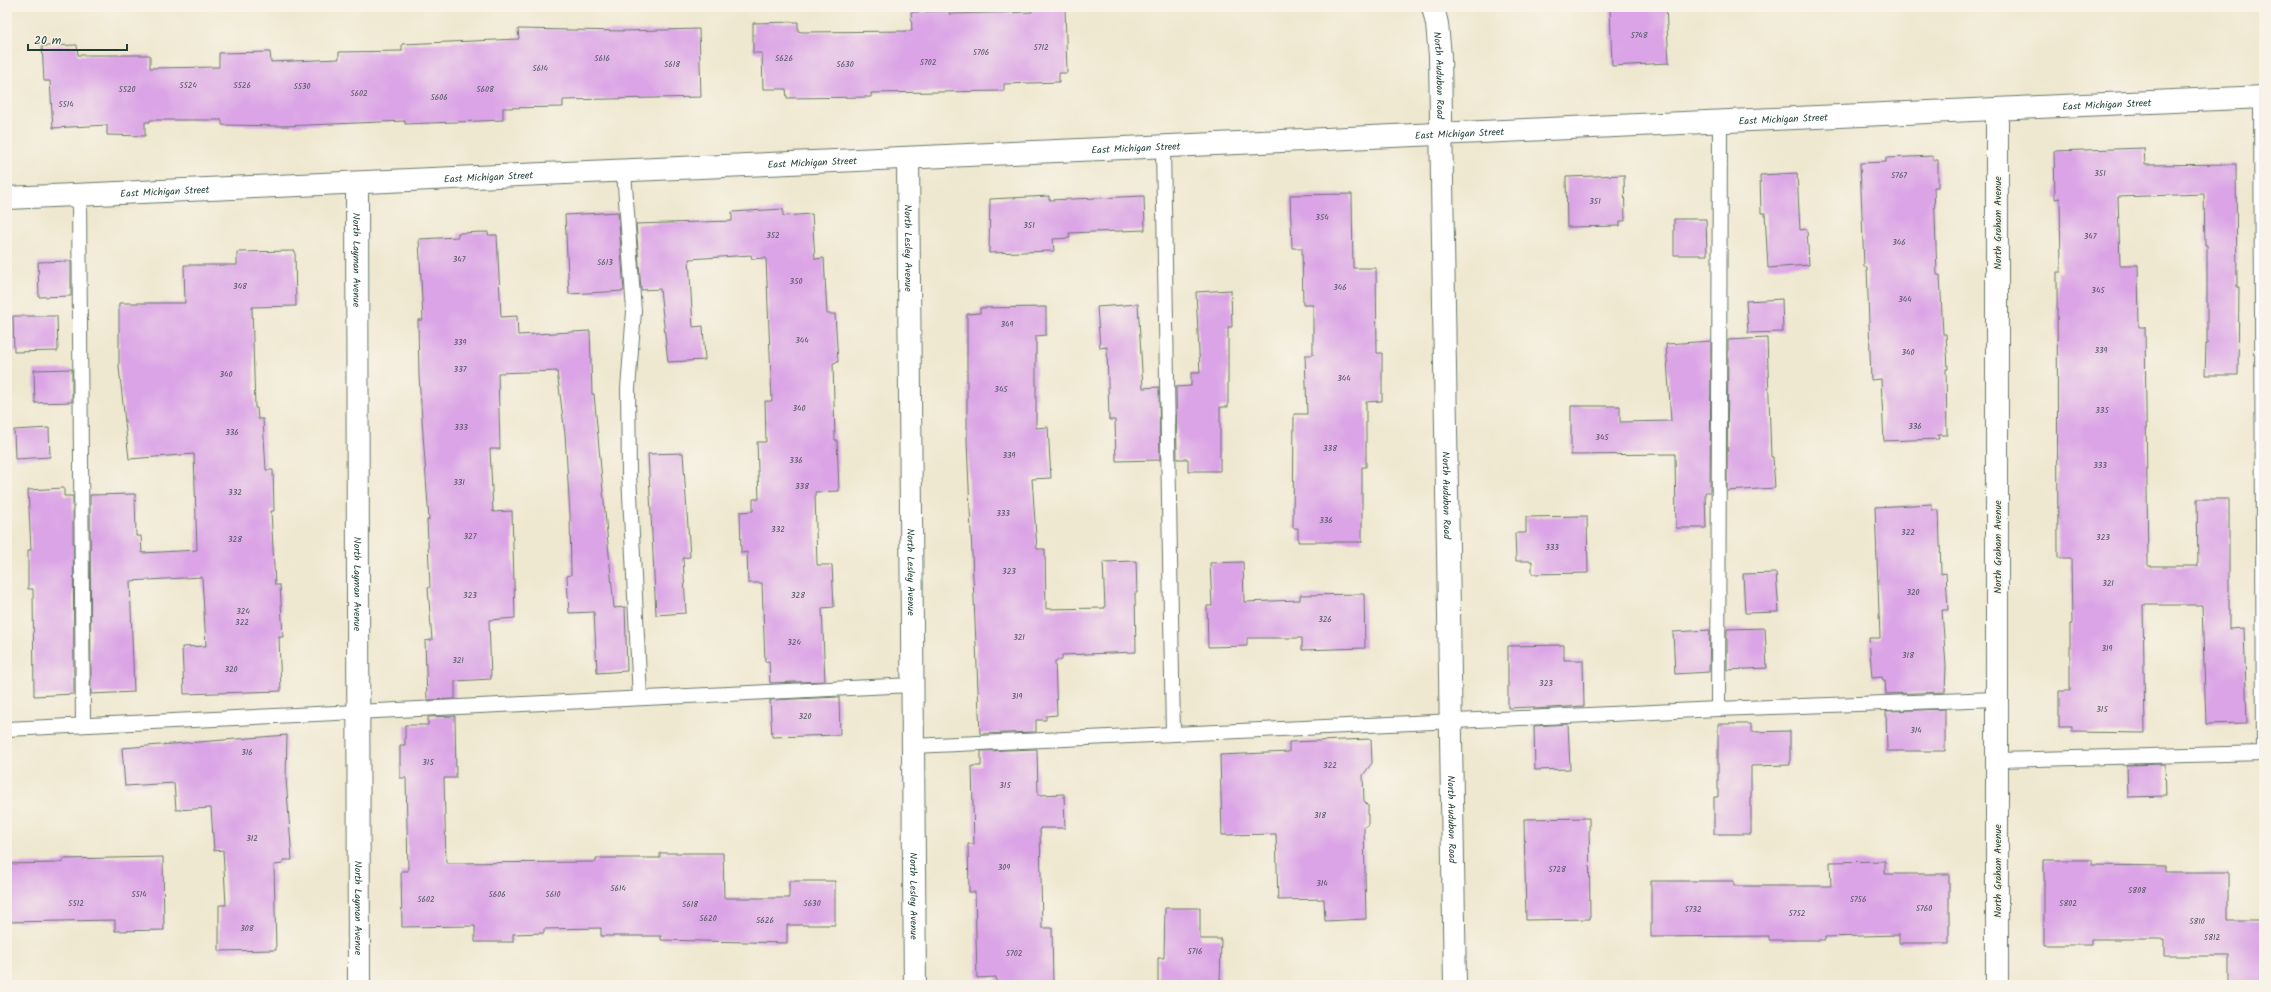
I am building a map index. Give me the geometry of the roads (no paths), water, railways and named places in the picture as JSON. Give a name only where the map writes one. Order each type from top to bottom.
[{"type":"street","name":"North Audubon Road","points":[[1433,7],[1439,41],[1455,985]]},
{"type":"street","name":"East Michigan Street","points":[[7,198],[624,172],[1441,133],[2262,97]]},
{"type":"street","name":"North Graham Avenue","points":[[1997,109],[1997,985]]},
{"type":"street","name":"North Lesley Avenue","points":[[908,159],[915,985]]},
{"type":"street","name":"North Layman Avenue","points":[[357,183],[359,985]]},
{"type":"lane","points":[[1997,760],[2264,753],[2262,97]]},
{"type":"lane","points":[[1718,709],[1720,121]]},
{"type":"lane","points":[[1163,147],[1173,734]]},
{"type":"lane","points":[[624,172],[634,311],[628,389],[629,474],[640,698]]},
{"type":"lane","points":[[79,195],[83,725]]},
{"type":"lane","points":[[7,729],[912,685]]},
{"type":"lane","points":[[913,746],[1718,709],[1997,699]]}]
